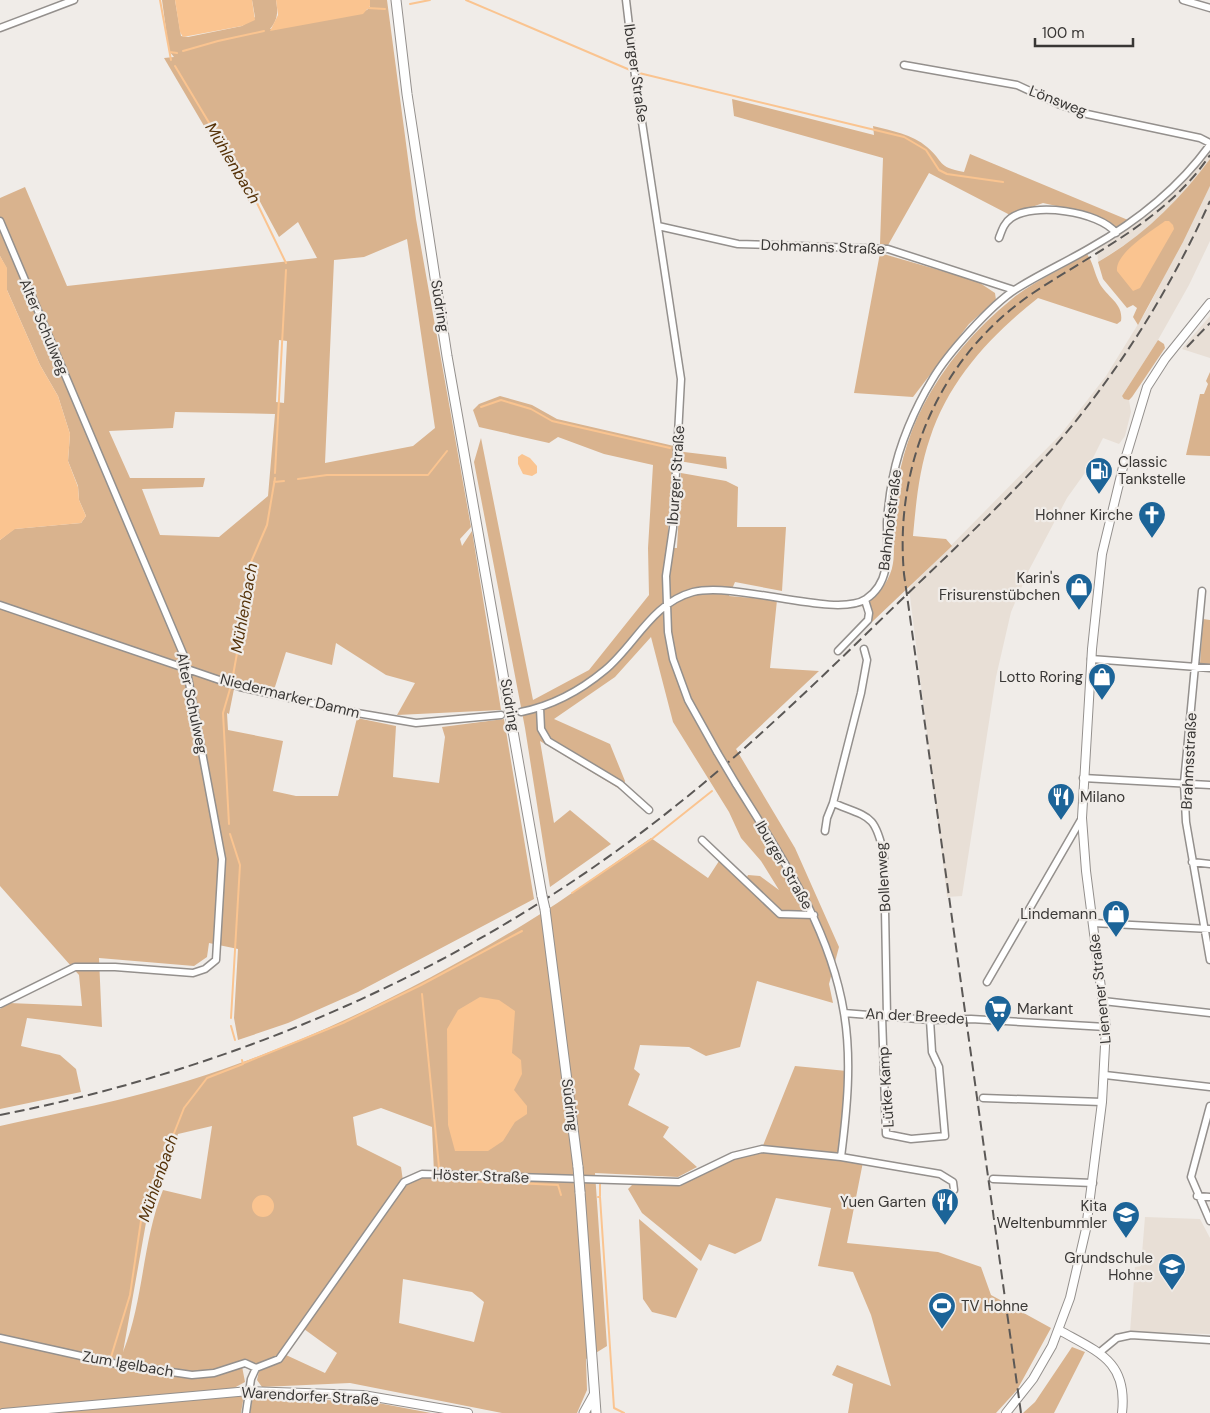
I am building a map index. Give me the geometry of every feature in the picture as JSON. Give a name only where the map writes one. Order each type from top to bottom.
[{"type":"main road","name":"Südring","points":[[396,0],[407,94],[447,356],[545,909],[578,1167],[596,1413]]},
{"type":"main road","points":[[584,1413],[594,1395]]},
{"type":"street","points":[[0,28],[74,0]]},
{"type":"street","name":"Iburger Straße","points":[[626,0],[681,379],[675,492],[666,576],[665,606],[668,632],[680,680],[697,717],[814,916],[830,957],[844,1013],[848,1085],[841,1157]]},
{"type":"street","points":[[1184,0],[1210,8]]},
{"type":"street","name":"Lönsweg","points":[[904,64],[1017,84],[1058,104],[1087,114],[1200,138],[1210,144]]},
{"type":"street","name":"Bahnhofstraße","points":[[865,600],[882,582],[887,564],[887,518],[893,476],[907,433],[932,380],[966,335],[1014,290],[1116,233],[1154,206],[1173,189],[1210,144]]},
{"type":"street","points":[[999,238],[1005,224],[1012,217],[1046,208],[1096,220],[1116,233]]},
{"type":"street","name":"Alter Schulweg","points":[[0,222],[184,656],[222,859],[216,960],[205,969],[193,973],[115,967],[75,967],[0,1004]]},
{"type":"street","name":"Dohmanns Straße","points":[[658,226],[738,244],[888,248],[1014,290]]},
{"type":"street","name":"Lienener Straße","points":[[1006,1413],[1033,1379],[1059,1330],[1079,1264],[1093,1182],[1105,1076],[1106,1027],[1082,818],[1091,660],[1102,554],[1142,402],[1157,371],[1210,303]]},
{"type":"street","points":[[521,712],[540,708],[572,692],[605,670],[665,606],[693,592],[713,590],[843,606],[865,600],[870,613],[868,620],[838,651]]},
{"type":"street","name":"Brahmsstraße","points":[[1202,591],[1184,783],[1186,822],[1192,862],[1207,929],[1210,960]]},
{"type":"street","name":"Niedermarker Damm","points":[[0,605],[240,687],[357,714],[416,723],[501,715]]},
{"type":"street","points":[[825,831],[862,685],[867,660],[864,649]]},
{"type":"street","points":[[1091,660],[1210,668]]},
{"type":"street","points":[[540,708],[541,730],[548,740],[620,784],[649,810]]},
{"type":"street","points":[[1083,778],[1210,785]]},
{"type":"street","name":"Bollenweg","points":[[833,803],[873,821],[879,831],[884,855],[884,1016]]},
{"type":"street","points":[[987,982],[1082,818]]},
{"type":"street","name":"Iburger Straße","points":[[702,840],[780,914],[814,916]]},
{"type":"street","points":[[1192,862],[1210,864]]},
{"type":"street","points":[[1093,923],[1207,929]]},
{"type":"street","points":[[1103,1001],[1210,1013]]},
{"type":"street","name":"An der Breede","points":[[844,1013],[930,1020],[971,1019],[1106,1027]]},
{"type":"street","name":"Lütke Kamp","points":[[884,1016],[886,1134],[911,1139],[945,1136],[939,1067],[932,1052],[930,1020]]},
{"type":"street","points":[[1105,1076],[1210,1087]]},
{"type":"street","points":[[983,1098],[1102,1102]]},
{"type":"street","points":[[1210,1106],[1190,1177],[1210,1221]]},
{"type":"street","name":"Höster Straße","points":[[256,1368],[279,1359],[404,1182],[422,1174],[679,1182],[733,1156],[762,1148],[841,1157]]},
{"type":"street","points":[[841,1157],[940,1174],[953,1182],[954,1190]]},
{"type":"street","points":[[993,1179],[1093,1182]]},
{"type":"street","points":[[1197,1196],[1210,1197]]},
{"type":"street","points":[[1059,1330],[1100,1352],[1111,1362],[1121,1381],[1122,1413]]},
{"type":"street","points":[[1100,1352],[1117,1338],[1131,1335],[1210,1340]]},
{"type":"street","name":"Zum Igelbach","points":[[0,1338],[109,1362],[192,1374],[214,1373],[245,1363],[256,1368]]},
{"type":"street","points":[[246,1413],[249,1391],[256,1368]]},
{"type":"street","name":"Warendorfer Straße","points":[[3,1413],[249,1391],[363,1395],[468,1413]]},
{"type":"shaded area","points":[[162,0],[175,0],[181,36],[188,37],[242,26],[255,17],[252,0],[276,0],[277,16],[270,29],[367,10],[370,6],[370,0],[387,0],[416,219],[471,527],[460,539],[462,546],[472,531],[501,710],[397,715],[415,683],[386,675],[336,643],[332,665],[286,652],[274,690],[236,679],[229,714],[227,713],[228,730],[283,741],[273,791],[296,796],[338,796],[357,718],[396,726],[393,777],[439,783],[445,737],[442,727],[504,719],[534,899],[358,992],[288,1023],[238,1040],[234,1018],[238,949],[209,943],[207,957],[194,966],[99,958],[102,1027],[27,1018],[21,1046],[60,1055],[76,1069],[81,1092],[0,1109],[0,1009],[9,1003],[82,1006],[79,975],[0,886],[0,540],[14,529],[81,523],[86,516],[79,500],[78,486],[68,461],[70,434],[58,396],[40,365],[7,290],[7,269],[0,256],[0,198],[25,187],[67,286],[317,258],[298,222],[279,237],[258,198],[250,204],[164,58],[174,57],[169,51]],"holes":[[[407,239],[435,428],[413,446],[325,463],[334,260],[364,257]],[[279,340],[287,341],[284,403],[276,402]],[[175,412],[275,414],[268,496],[219,537],[160,535],[142,489],[203,487],[205,478],[130,478],[109,431],[173,428]]]},
{"type":"shaded area","points":[[175,0],[252,0],[255,20],[242,26],[183,37],[180,32]]},
{"type":"shaded area","points":[[276,0],[370,0],[370,6],[363,14],[270,31],[278,15]]},
{"type":"shaded area","points":[[732,99],[874,135],[873,126],[902,134],[921,143],[933,152],[945,166],[955,170],[964,172],[970,154],[1128,220],[1117,227],[1079,211],[1043,203],[1010,215],[929,173],[887,247],[880,244],[883,158],[734,116]]},
{"type":"shaded area","points":[[1210,150],[1210,160],[1172,206],[1135,238],[1098,262],[1097,249],[1157,209],[1193,172]]},
{"type":"shaded area","points":[[1210,159],[1210,186],[1183,242],[1138,325],[1133,317],[1137,308],[1133,305],[1127,308],[1103,279],[1098,262],[1130,241],[1159,217],[1186,189]]},
{"type":"shaded area","points":[[1210,186],[1210,241],[1189,285],[1158,340],[1122,396],[1129,400],[1131,412],[1125,436],[1119,444],[1103,438],[1087,470],[1067,498],[1029,570],[1011,612],[996,677],[962,896],[947,897],[909,588],[1061,434],[1106,376],[1148,308]]},
{"type":"shaded area","points":[[1165,221],[1169,221],[1174,229],[1140,288],[1133,291],[1117,271],[1118,264],[1135,243]]},
{"type":"shaded area","points":[[880,253],[977,281],[995,293],[996,300],[969,324],[913,397],[854,393]]},
{"type":"shaded area","points":[[1087,254],[1101,286],[1120,309],[1121,321],[1117,324],[1038,298],[988,343],[960,378],[948,397],[930,438],[921,474],[913,536],[946,539],[952,546],[872,622],[862,606],[881,590],[890,574],[894,557],[893,519],[896,490],[906,447],[923,406],[951,362],[973,335],[998,310],[1029,286]]},
{"type":"shaded area","points":[[0,256],[7,268],[7,290],[40,365],[58,396],[70,434],[68,461],[78,487],[79,500],[86,516],[81,523],[15,529],[0,540]]},
{"type":"shaded area","points":[[1210,316],[1210,358],[1182,349],[1190,339]]},
{"type":"shaded area","points":[[1158,340],[1164,344],[1165,348],[1132,397],[1129,400],[1124,399],[1122,396]]},
{"type":"shaded area","points":[[1210,372],[1210,456],[1186,455],[1200,394],[1204,394]]},
{"type":"shaded area","points":[[500,396],[532,405],[557,419],[674,446],[684,452],[726,457],[727,469],[673,460],[667,548],[677,548],[681,473],[726,481],[738,487],[737,527],[786,527],[782,591],[735,582],[729,596],[777,600],[770,668],[819,671],[736,749],[795,848],[839,947],[829,984],[833,1003],[757,981],[740,1047],[706,1056],[689,1047],[640,1045],[634,1069],[640,1074],[628,1105],[669,1127],[663,1137],[697,1167],[678,1177],[595,1173],[607,1346],[586,1359],[587,1390],[577,1413],[502,1413],[350,1383],[262,1387],[257,1380],[259,1371],[279,1363],[286,1355],[325,1373],[337,1353],[304,1329],[405,1185],[434,1173],[432,1127],[381,1108],[353,1117],[357,1145],[401,1167],[403,1181],[277,1356],[257,1364],[241,1361],[245,1382],[234,1388],[0,1410],[0,1126],[164,1088],[231,1066],[319,1032],[404,991],[486,947],[558,903],[651,838],[708,878],[719,861],[744,883],[748,875],[760,876],[779,890],[761,861],[741,838],[729,812],[673,722],[651,637],[615,677],[554,719],[610,744],[625,781],[623,791],[540,741],[554,823],[570,810],[611,844],[550,887],[525,728],[474,462],[481,438],[533,700],[589,670],[649,595],[648,548],[653,465],[604,454],[558,437],[549,443],[479,427],[473,410],[479,404]],"holes":[[[212,1126],[201,1199],[163,1190],[151,1230],[135,1312],[123,1352],[147,1217],[160,1189],[178,1134]],[[403,1279],[472,1292],[484,1302],[474,1342],[399,1323]]]},
{"type":"shaded area","points":[[522,454],[530,458],[537,466],[537,473],[532,476],[523,474],[518,464],[518,457]]},
{"type":"shaded area","points":[[1203,619],[1210,620],[1210,665],[1200,664]]},
{"type":"shaded area","points":[[480,997],[499,1000],[515,1011],[512,1053],[521,1060],[522,1074],[514,1090],[527,1106],[527,1114],[515,1122],[503,1141],[488,1151],[455,1151],[448,1125],[447,1029],[458,1010]]},
{"type":"shaded area","points":[[795,1066],[847,1071],[840,1156],[762,1148]]},
{"type":"shaded area","points":[[763,1151],[863,1162],[847,1243],[938,1252],[981,1267],[991,1295],[1051,1328],[1017,1390],[996,1413],[848,1413],[853,1384],[832,1375],[837,1365],[891,1386],[871,1315],[853,1272],[818,1266],[831,1208],[776,1198],[761,1241],[735,1254],[709,1244],[701,1261],[642,1213],[628,1189],[633,1184],[680,1185],[734,1159]]},
{"type":"shaded area","points":[[259,1195],[267,1195],[274,1202],[274,1210],[267,1217],[259,1217],[252,1210],[252,1202]]},
{"type":"shaded area","name":"Grundschule Hohne","points":[[1145,1217],[1200,1219],[1210,1238],[1210,1334],[1130,1332],[1135,1267],[1141,1266]]},
{"type":"shaded area","points":[[639,1219],[698,1269],[676,1318],[652,1312],[643,1299]]},
{"type":"shaded area","points":[[1072,1347],[1085,1352],[1054,1413],[1023,1413],[1035,1402]]},
{"type":"shaded area","points":[[244,1395],[241,1413],[42,1413]]},
{"type":"shaded area","points":[[253,1396],[378,1403],[431,1413],[250,1413]]},
{"type":"waterway","name":"Mühlenbach","points":[[160,0],[171,60]]},
{"type":"waterway","points":[[410,4],[430,0]]},
{"type":"waterway","points":[[466,0],[630,70]]},
{"type":"waterway","points":[[368,8],[385,9]]},
{"type":"waterway","points":[[183,51],[264,31]]},
{"type":"waterway","name":"Mühlenbach","points":[[170,52],[177,53]]},
{"type":"waterway","name":"Mühlenbach","points":[[175,66],[256,201],[286,263]]},
{"type":"waterway","points":[[639,73],[904,137],[926,150],[939,170],[947,174],[1003,182]]},
{"type":"waterway","name":"Mühlenbach","points":[[275,473],[286,270]]},
{"type":"waterway","points":[[481,407],[501,400],[531,409],[552,421],[670,448]]},
{"type":"waterway","points":[[298,479],[327,475],[428,475],[447,451]]},
{"type":"waterway","name":"Mühlenbach","points":[[232,681],[243,620],[248,569],[267,525],[275,478]]},
{"type":"waterway","points":[[274,482],[284,481]]},
{"type":"waterway","name":"Mühlenbach","points":[[229,824],[223,713],[230,689]]},
{"type":"waterway","points":[[572,893],[653,838],[712,791]]},
{"type":"waterway","name":"Mühlenbach","points":[[230,834],[240,865],[231,1018]]},
{"type":"waterway","points":[[421,985],[522,931]]},
{"type":"waterway","points":[[244,1063],[343,1023],[421,985]]},
{"type":"waterway","points":[[422,994],[439,1167]]},
{"type":"waterway","name":"Mühlenbach","points":[[231,1026],[235,1040]]},
{"type":"waterway","name":"Mühlenbach","points":[[111,1357],[130,1295],[142,1214],[184,1108],[207,1078],[243,1064],[242,1060]]},
{"type":"waterway","points":[[440,1178],[442,1180],[558,1185],[561,1195]]},
{"type":"waterway","points":[[600,1183],[600,1196]]},
{"type":"waterway","points":[[598,1197],[600,1197],[614,1408],[624,1413]]},
{"type":"railway","points":[[1021,1413],[904,574],[903,533],[907,492],[916,453],[930,416],[949,380],[972,348],[1000,319],[1033,293],[1129,233],[1151,216],[1173,198],[1210,155]]},
{"type":"railway","points":[[0,1115],[91,1094],[181,1069],[269,1038],[355,1002],[439,961],[520,915],[598,864],[673,808],[732,759],[817,682],[978,526],[1055,446],[1100,389],[1141,330],[1178,267],[1210,201]]},
{"type":"railway","points":[[1187,347],[1210,323]]},
{"type":"place","name":"Classic Tankstelle","points":[[1099,495]]},
{"type":"place","name":"Hohner Kirche","points":[[1152,539]]},
{"type":"place","name":"Karin's Frisurenstübchen","points":[[1079,611]]},
{"type":"place","name":"Lotto Roring","points":[[1102,701]]},
{"type":"place","name":"Milano","points":[[1061,821]]},
{"type":"place","name":"Lindemann","points":[[1116,938]]},
{"type":"place","name":"Markant","points":[[998,1033]]},
{"type":"place","name":"Yuen Garten","points":[[945,1226]]},
{"type":"place","name":"Kita Weltenbummler","points":[[1126,1239]]},
{"type":"place","name":"Grundschule Hohne","points":[[1172,1291]]},
{"type":"place","name":"TV Hohne","points":[[942,1330]]}]
